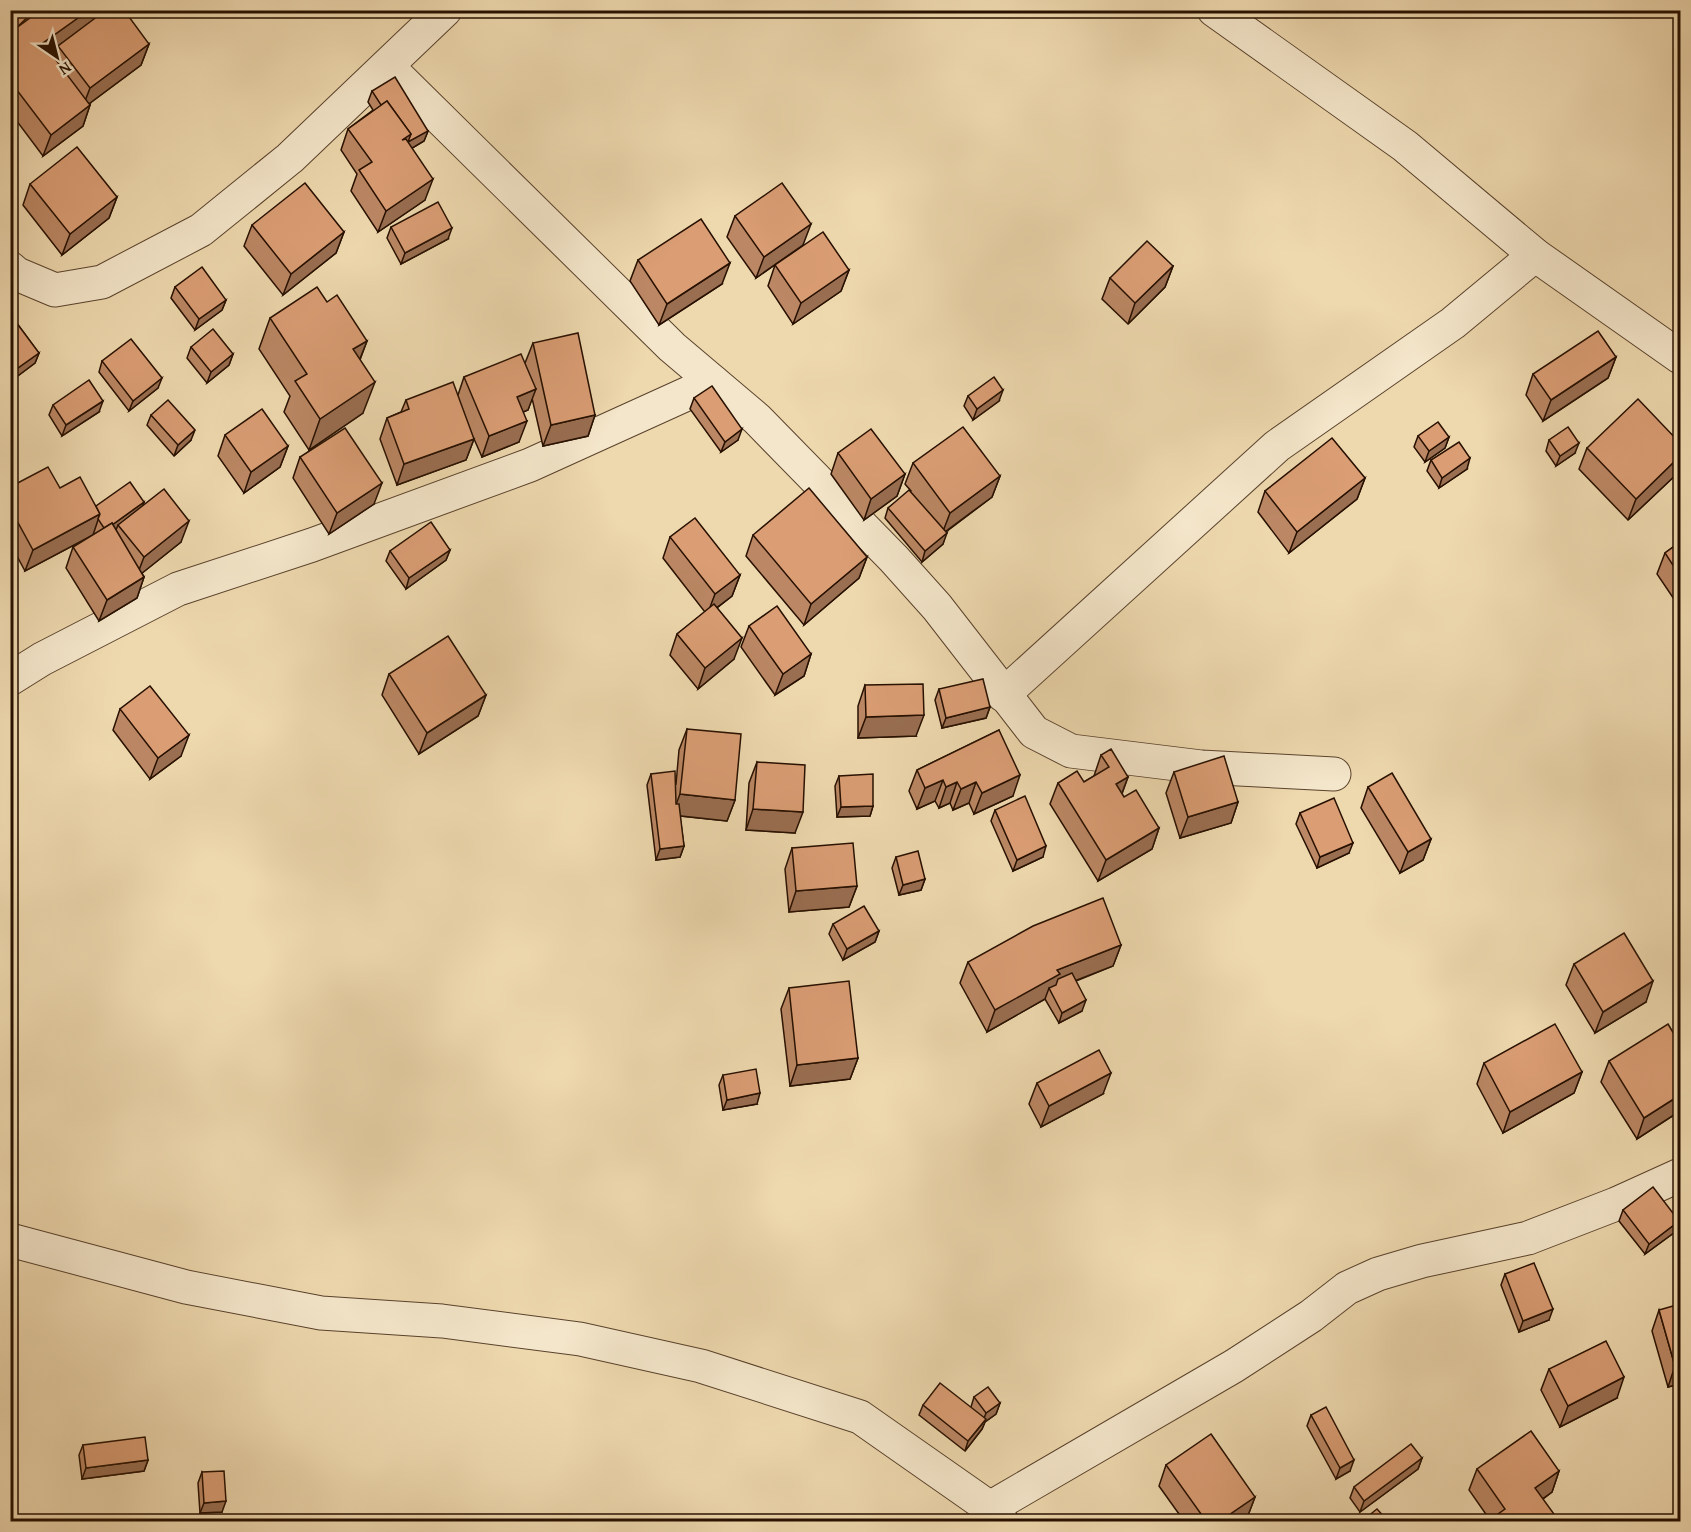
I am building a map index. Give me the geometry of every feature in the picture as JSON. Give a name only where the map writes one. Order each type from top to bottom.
[{"type":"street","points":[[10,268],[17,274],[55,290],[102,282],[201,230],[290,158],[445,10]]},
{"type":"street","points":[[1214,10],[1405,146],[1535,255],[1680,357]]},
{"type":"street","points":[[387,66],[663,339],[757,419],[894,559],[937,607],[1003,695],[1034,732],[1071,751],[1201,766],[1334,774]]},
{"type":"street","points":[[1003,695],[1277,446],[1453,323],[1535,255]]},
{"type":"street","points":[[10,679],[42,659],[178,589],[312,545],[530,465],[713,382]]},
{"type":"street","points":[[10,1240],[186,1287],[321,1313],[442,1321],[580,1339],[701,1366],[860,1417],[996,1515],[1234,1366],[1311,1316],[1347,1288],[1378,1274],[1422,1261],[1528,1238],[1616,1204],[1680,1174]]},
{"type":"building","points":[[10,10],[32,10],[33,12],[15,29],[41,10],[89,10],[43,43],[90,105],[51,135],[10,81],[10,67],[16,63],[10,55]]},
{"type":"building","points":[[106,10],[124,10],[149,44],[90,88],[58,46]]},
{"type":"building","points":[[395,77],[428,131],[408,142],[411,134],[387,101],[381,105],[372,91]]},
{"type":"building","points":[[387,101],[411,134],[402,140],[406,139],[433,179],[386,211],[359,170],[372,162],[348,129]]},
{"type":"building","points":[[77,147],[117,197],[70,234],[30,184]]},
{"type":"building","points":[[305,183],[344,232],[291,274],[252,225]]},
{"type":"building","points":[[782,183],[811,224],[764,257],[735,216]]},
{"type":"building","points":[[438,202],[452,228],[405,253],[391,227]]},
{"type":"building","points":[[701,219],[730,263],[667,304],[638,260]]},
{"type":"building","points":[[823,232],[849,270],[801,303],[775,265]]},
{"type":"building","points":[[1147,241],[1173,266],[1135,303],[1110,278]]},
{"type":"building","points":[[202,267],[226,300],[199,319],[175,287]]},
{"type":"building","points":[[317,287],[327,302],[337,295],[367,341],[353,349],[375,382],[320,419],[295,381],[307,374],[270,318]]},
{"type":"building","points":[[10,314],[39,353],[15,370],[10,365]]},
{"type":"building","points":[[213,329],[233,354],[211,372],[191,347]]},
{"type":"building","points":[[1598,331],[1616,357],[1551,400],[1533,374]]},
{"type":"building","points":[[578,333],[595,415],[551,425],[533,343]]},
{"type":"building","points":[[131,339],[162,378],[133,401],[102,361]]},
{"type":"building","points":[[521,354],[536,389],[517,397],[527,421],[489,436],[464,377]]},
{"type":"building","points":[[994,377],[1003,390],[977,409],[968,396]]},
{"type":"building","points":[[89,380],[103,401],[66,425],[53,405]]},
{"type":"building","points":[[453,382],[474,439],[404,464],[387,418],[409,409],[406,400]]},
{"type":"building","points":[[712,386],[742,429],[725,442],[694,398]]},
{"type":"building","points":[[1638,399],[1680,443],[1680,456],[1636,499],[1587,448]]},
{"type":"building","points":[[168,400],[195,430],[178,445],[151,415]]},
{"type":"building","points":[[262,409],[288,446],[251,472],[225,435]]},
{"type":"building","points":[[1438,422],[1449,437],[1429,451],[1418,436]]},
{"type":"building","points":[[963,427],[1000,476],[950,513],[913,463]]},
{"type":"building","points":[[1568,427],[1579,443],[1560,456],[1549,440]]},
{"type":"building","points":[[345,428],[382,483],[337,513],[300,457]]},
{"type":"building","points":[[871,429],[905,474],[871,499],[838,453]]},
{"type":"building","points":[[1332,438],[1365,478],[1297,532],[1265,491]]},
{"type":"building","points":[[1459,442],[1470,458],[1442,478],[1431,460]]},
{"type":"building","points":[[48,467],[60,488],[80,477],[100,514],[33,550],[10,508],[10,487]]},
{"type":"building","points":[[130,482],[144,502],[112,525],[112,523],[104,528],[98,519],[100,514],[96,506]]},
{"type":"building","points":[[809,488],[867,557],[811,604],[753,535]]},
{"type":"building","points":[[164,489],[189,521],[144,557],[118,525]]},
{"type":"building","points":[[909,490],[947,533],[925,551],[888,508]]},
{"type":"building","points":[[695,518],[740,575],[715,594],[670,537]]},
{"type":"building","points":[[431,522],[450,550],[409,578],[390,551]]},
{"type":"building","points":[[112,523],[144,577],[107,600],[73,547]]},
{"type":"building","points":[[1680,542],[1680,576],[1665,553]]},
{"type":"building","points":[[714,604],[742,638],[705,668],[677,634]]},
{"type":"building","points":[[777,606],[811,654],[783,674],[749,626]]},
{"type":"building","points":[[448,636],[486,695],[427,733],[389,674]]},
{"type":"building","points":[[983,679],[990,707],[946,718],[939,689]]},
{"type":"building","points":[[923,684],[924,715],[866,717],[865,685]]},
{"type":"building","points":[[150,686],[189,735],[158,758],[120,709]]},
{"type":"building","points":[[687,729],[741,734],[735,800],[680,794]]},
{"type":"building","points":[[999,730],[1020,775],[982,793],[976,782],[961,789],[957,782],[946,787],[943,780],[925,788],[917,770]]},
{"type":"building","points":[[1111,749],[1128,777],[1116,784],[1124,797],[1136,790],[1159,828],[1106,860],[1058,783],[1077,771],[1084,782],[1109,767],[1101,755]]},
{"type":"building","points":[[1224,756],[1238,802],[1188,817],[1174,772]]},
{"type":"building","points":[[757,762],[805,765],[803,812],[753,809]]},
{"type":"building","points":[[675,771],[676,804],[679,804],[684,846],[660,849],[651,774]]},
{"type":"building","points":[[1392,773],[1431,839],[1408,852],[1368,787]]},
{"type":"building","points":[[873,774],[873,806],[841,807],[839,776]]},
{"type":"building","points":[[1025,796],[1046,846],[1017,860],[995,810]]},
{"type":"building","points":[[1334,798],[1353,843],[1320,857],[1300,813]]},
{"type":"building","points":[[853,843],[857,886],[796,891],[792,848]]},
{"type":"building","points":[[918,851],[925,879],[903,885],[896,857]]},
{"type":"building","points":[[1103,898],[1121,945],[1057,970],[1060,974],[995,1010],[968,962],[1033,926]]},
{"type":"building","points":[[864,906],[879,931],[847,949],[833,924]]},
{"type":"building","points":[[1624,933],[1653,981],[1603,1012],[1574,964]]},
{"type":"building","points":[[1072,973],[1086,1000],[1062,1013],[1049,988],[1056,985],[1058,979]]},
{"type":"building","points":[[849,981],[858,1058],[797,1065],[789,988]]},
{"type":"building","points":[[1555,1024],[1582,1072],[1510,1112],[1484,1063]]},
{"type":"building","points":[[1668,1024],[1680,1044],[1680,1095],[1644,1118],[1609,1061]]},
{"type":"building","points":[[1099,1050],[1111,1073],[1049,1106],[1037,1083]]},
{"type":"building","points":[[756,1069],[760,1093],[727,1100],[723,1075]]},
{"type":"building","points":[[1653,1187],[1679,1221],[1649,1244],[1623,1210]]},
{"type":"building","points":[[1534,1263],[1553,1309],[1523,1321],[1505,1274]]},
{"type":"building","points":[[1680,1304],[1680,1365],[1675,1366],[1659,1310]]},
{"type":"building","points":[[1606,1341],[1624,1377],[1568,1406],[1549,1369]]},
{"type":"building","points":[[940,1383],[986,1419],[968,1441],[923,1405]]},
{"type":"building","points":[[988,1387],[1000,1403],[986,1413],[974,1397]]},
{"type":"building","points":[[1326,1407],[1354,1460],[1340,1468],[1311,1415]]},
{"type":"building","points":[[1531,1431],[1559,1471],[1535,1488],[1559,1521],[1488,1521],[1505,1509],[1477,1469]]},
{"type":"building","points":[[1211,1434],[1255,1497],[1220,1521],[1206,1521],[1166,1465]]},
{"type":"building","points":[[145,1437],[148,1460],[86,1468],[83,1445]]},
{"type":"building","points":[[1411,1444],[1422,1458],[1364,1501],[1354,1487]]},
{"type":"building","points":[[224,1471],[226,1501],[204,1503],[202,1472]]},
{"type":"building","points":[[1377,1509],[1388,1521],[1362,1521]]}]
